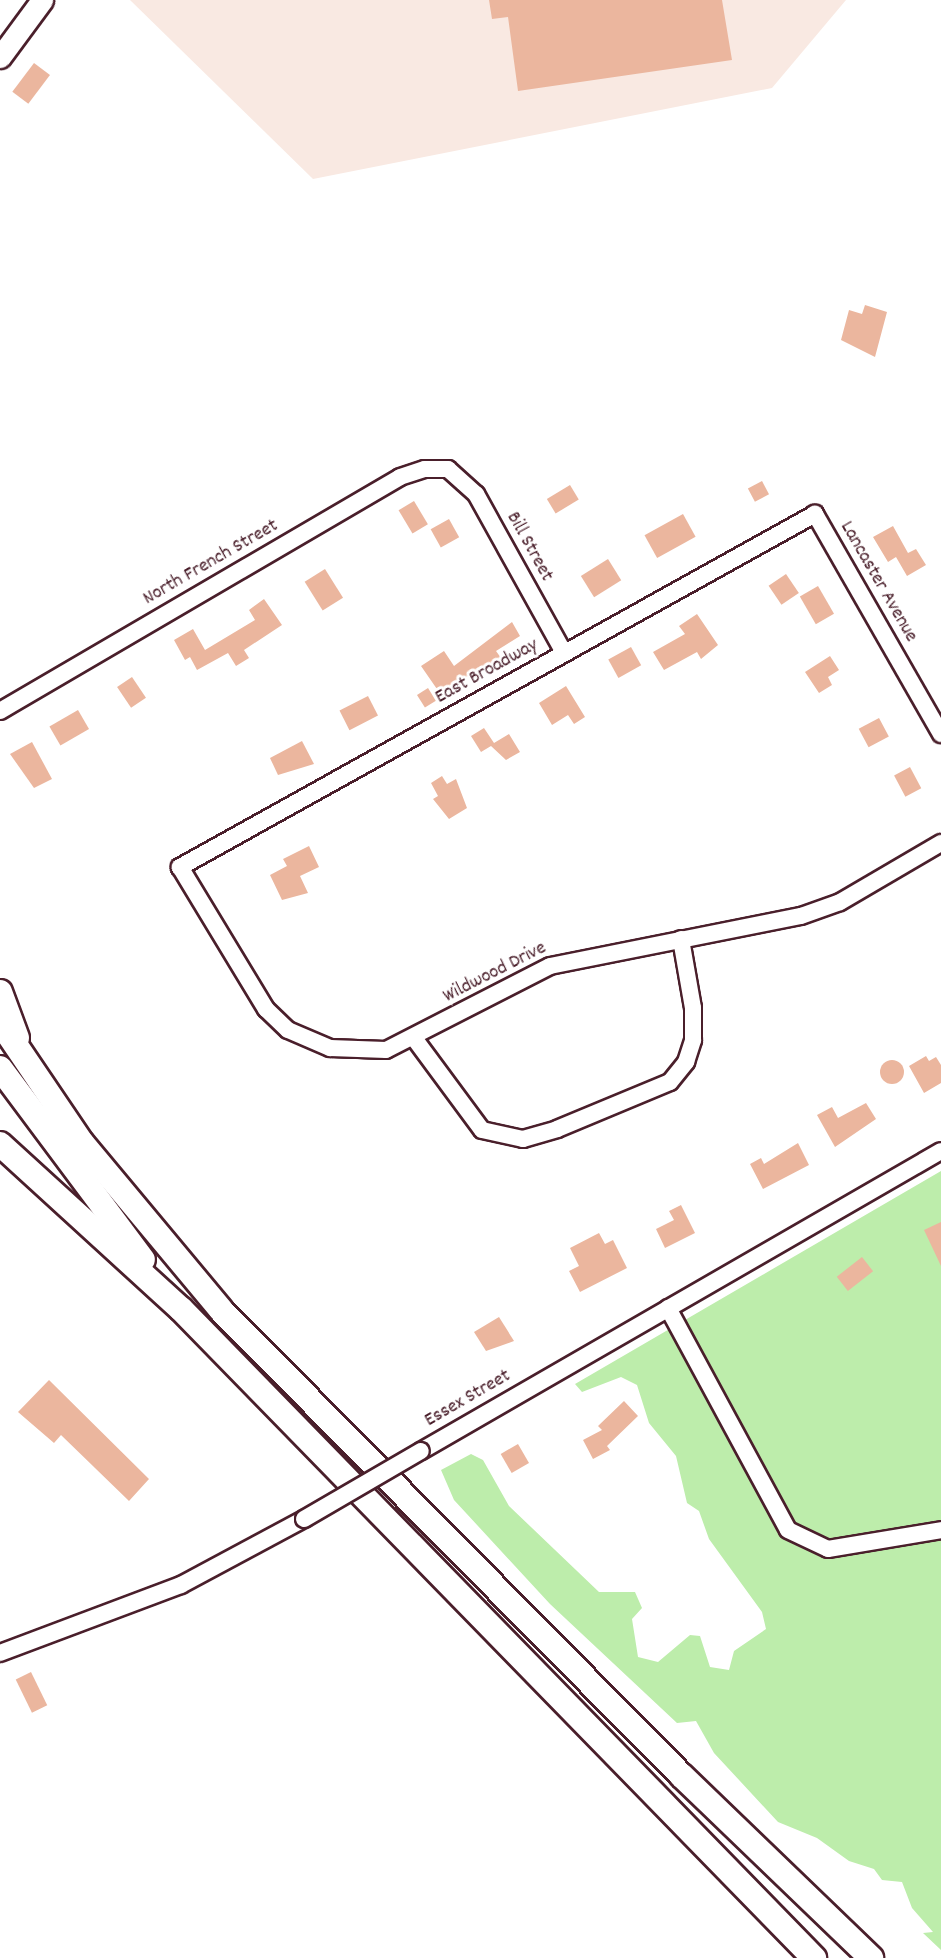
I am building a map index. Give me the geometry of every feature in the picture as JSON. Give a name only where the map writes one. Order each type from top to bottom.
[{"type":"highway","points":[[0,992],[20,1052]]},
{"type":"highway","points":[[0,1022],[82,1143],[221,1310],[681,1775],[871,1958]]},
{"type":"highway","points":[[0,1068],[181,1309]]},
{"type":"highway","points":[[0,1144],[181,1309],[814,1958]]},
{"type":"main road","points":[[2,49],[42,0]]},
{"type":"street","name":"North French Street","points":[[0,711],[400,477],[425,469],[448,469]]},
{"type":"street","name":"Bill Street","points":[[448,469],[476,494],[564,654]]},
{"type":"street","name":"East Broadway","points":[[180,867],[815,513]]},
{"type":"street","name":"Lancaster Avenue","points":[[815,513],[941,734]]},
{"type":"street","name":"Wildwood Drive","points":[[180,867],[266,1009],[288,1030],[330,1048],[386,1050],[414,1038],[550,966],[681,939],[760,926],[840,902],[941,843]]},
{"type":"street","points":[[414,1038],[482,1130],[523,1139],[557,1130],[670,1082],[686,1062],[693,1040],[693,1008],[681,939]]},
{"type":"street","name":"Essex Street","points":[[0,1653],[181,1585],[304,1519],[941,1151]]},
{"type":"street","points":[[668,1308],[788,1530],[828,1549],[941,1530]]},
{"type":"shaded area","points":[[130,0],[846,0],[772,88],[313,179]]},
{"type":"green space","points":[[941,1171],[941,1950],[923,1933],[933,1932],[912,1908],[902,1882],[882,1880],[874,1869],[849,1861],[817,1838],[778,1822],[714,1753],[696,1721],[677,1723],[550,1604],[454,1500],[441,1470],[471,1454],[483,1460],[509,1506],[599,1592],[635,1592],[642,1608],[632,1619],[638,1657],[658,1662],[690,1635],[700,1636],[710,1667],[729,1670],[734,1651],[766,1629],[762,1612],[709,1539],[699,1511],[687,1503],[676,1456],[649,1423],[637,1385],[621,1377],[582,1392],[575,1384]]},
{"type":"building","points":[[489,0],[722,0],[732,60],[518,91],[508,17],[492,19]]},
{"type":"building","points":[[34,63],[50,75],[28,104],[12,92]]},
{"type":"building","points":[[865,305],[887,312],[875,357],[841,340],[849,310],[862,314]]},
{"type":"building","points":[[762,481],[769,494],[755,502],[748,489]]},
{"type":"building","points":[[570,485],[579,500],[556,513],[547,499]]},
{"type":"building","points":[[414,501],[428,524],[412,533],[399,510]]},
{"type":"building","points":[[683,514],[696,537],[657,558],[645,535]]},
{"type":"building","points":[[449,519],[459,537],[441,548],[431,529]]},
{"type":"building","points":[[893,526],[908,553],[916,549],[926,565],[907,576],[896,557],[888,562],[873,537]]},
{"type":"building","points":[[608,559],[621,580],[594,597],[581,576]]},
{"type":"building","points":[[325,569],[343,598],[323,611],[305,582]]},
{"type":"building","points":[[786,574],[799,593],[781,605],[769,586]]},
{"type":"building","points":[[818,586],[834,614],[816,624],[800,596]]},
{"type":"building","points":[[264,599],[282,625],[244,650],[249,658],[236,666],[228,653],[197,670],[190,657],[185,660],[174,640],[193,629],[205,650],[255,620],[249,610]]},
{"type":"building","points":[[697,614],[718,645],[701,659],[697,652],[664,670],[653,652],[685,634],[679,626]]},
{"type":"building","points":[[512,622],[520,636],[496,651],[501,658],[439,692],[421,666],[444,651],[454,666]]},
{"type":"building","points":[[631,647],[641,665],[618,678],[608,660]]},
{"type":"building","points":[[830,656],[839,670],[828,677],[832,685],[819,693],[805,672]]},
{"type":"building","points":[[132,677],[146,698],[131,708],[117,687]]},
{"type":"building","points":[[566,686],[585,717],[574,724],[568,715],[552,725],[539,703]]},
{"type":"building","points":[[428,688],[436,701],[425,708],[417,695]]},
{"type":"building","points":[[368,696],[378,716],[349,730],[339,711]]},
{"type":"building","points":[[78,710],[89,729],[60,746],[49,726]]},
{"type":"building","points":[[879,718],[889,737],[869,747],[859,729]]},
{"type":"building","points":[[484,728],[494,743],[509,734],[520,752],[506,760],[491,746],[481,752],[471,736]]},
{"type":"building","points":[[302,741],[314,764],[278,775],[270,758]]},
{"type":"building","points":[[32,742],[52,779],[34,788],[10,754]]},
{"type":"building","points":[[910,767],[921,788],[905,797],[894,775]]},
{"type":"building","points":[[442,776],[447,784],[456,779],[467,808],[449,819],[433,799],[438,796],[431,783]]},
{"type":"building","points":[[309,846],[319,867],[300,876],[308,893],[282,900],[270,875],[287,866],[283,859]]},
{"type":"building","points":[[926,1056],[929,1061],[936,1057],[941,1065],[941,1083],[924,1093],[909,1066]]},
{"type":"building","points":[[892,1060],[901,1063],[904,1072],[901,1081],[892,1084],[883,1081],[880,1072],[883,1063]]},
{"type":"building","points":[[866,1103],[876,1119],[835,1147],[817,1115],[832,1107],[838,1118]]},
{"type":"building","points":[[798,1143],[809,1165],[763,1189],[750,1164],[761,1158],[764,1164]]},
{"type":"building","points":[[681,1205],[695,1233],[665,1248],[656,1229],[674,1220],[669,1211]]},
{"type":"building","points":[[941,1222],[941,1266],[924,1230]]},
{"type":"building","points":[[599,1233],[605,1244],[613,1240],[627,1268],[580,1292],[569,1271],[579,1266],[570,1248]]},
{"type":"building","points":[[862,1257],[873,1271],[848,1291],[837,1277]]},
{"type":"building","points":[[499,1317],[514,1341],[486,1351],[474,1332]]},
{"type":"building","points":[[49,1380],[149,1479],[129,1501],[61,1435],[54,1443],[18,1412]]},
{"type":"building","points":[[624,1401],[638,1416],[607,1446],[610,1450],[593,1459],[583,1440],[602,1430],[598,1426]]},
{"type":"building","points":[[518,1444],[529,1463],[512,1473],[501,1454]]},
{"type":"building","points":[[31,1672],[47,1705],[32,1713],[16,1679]]}]
